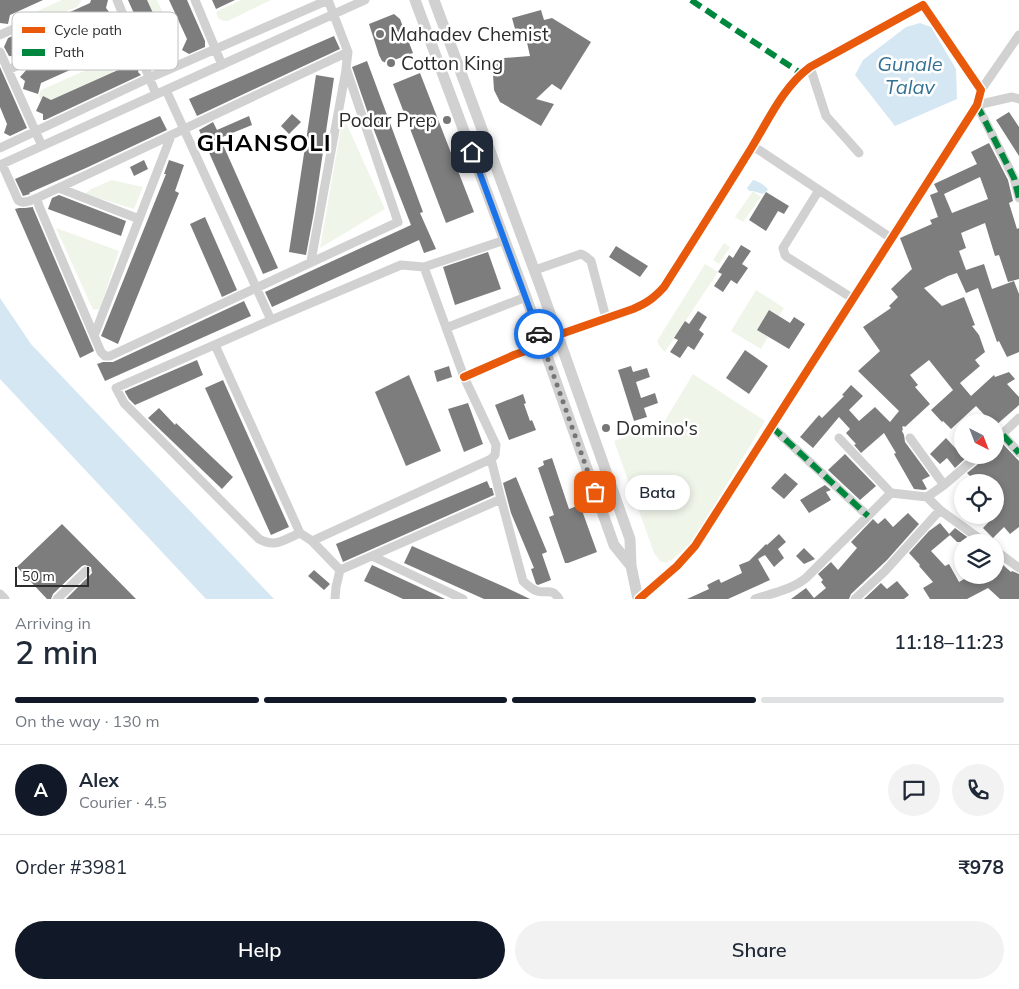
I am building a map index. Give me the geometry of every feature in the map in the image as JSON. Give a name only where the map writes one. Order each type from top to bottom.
[{"type":"street","points":[[117,0],[122,12]]},
{"type":"street","points":[[195,0],[222,65]]},
{"type":"street","points":[[178,65],[328,0],[348,52],[311,261]]},
{"type":"street","points":[[348,52],[24,203],[18,200],[1,164],[365,0]]},
{"type":"street","points":[[415,0],[526,297],[614,545],[630,566]]},
{"type":"street","points":[[434,0],[558,335],[630,539],[630,566],[638,599],[677,566],[695,546],[852,298],[978,105],[981,90],[1019,35]]},
{"type":"street","points":[[464,377],[514,355],[543,345],[558,335],[645,304],[656,297],[753,146],[785,92],[810,67],[933,0]]},
{"type":"street","points":[[923,5],[981,90]]},
{"type":"street","points":[[0,35],[12,30]]},
{"type":"street","points":[[0,52],[42,146]]},
{"type":"street","points":[[810,67],[826,116],[859,153]]},
{"type":"street","points":[[8,70],[12,68]]},
{"type":"street","points":[[38,198],[39,206],[101,352],[105,356],[110,356],[398,222],[346,68]]},
{"type":"street","points":[[146,70],[156,94]]},
{"type":"street","points":[[0,148],[167,70]]},
{"type":"street","points":[[166,90],[270,320]]},
{"type":"street","points":[[978,105],[1012,97],[1019,99]]},
{"type":"street","points":[[978,105],[1012,172],[1019,198]]},
{"type":"street","points":[[94,336],[171,136]]},
{"type":"street","points":[[753,146],[891,238]]},
{"type":"street","points":[[59,188],[139,219]]},
{"type":"street","points":[[819,190],[783,248],[785,255],[852,298]]},
{"type":"street","points":[[300,533],[275,544],[266,543],[259,539],[124,403],[116,388],[401,265],[424,267],[505,240]]},
{"type":"street","points":[[534,270],[581,254],[585,256],[591,261],[606,318]]},
{"type":"street","points":[[312,541],[491,459],[495,455],[496,445],[464,377],[424,267]]},
{"type":"street","points":[[446,328],[526,297]]},
{"type":"street","points":[[215,344],[300,533],[312,541],[340,570]]},
{"type":"street","points":[[1004,433],[1019,418]]},
{"type":"street","points":[[772,427],[868,516]]},
{"type":"street","points":[[1004,437],[1019,454]]},
{"type":"street","points":[[839,438],[891,493],[927,497],[940,510],[973,534]]},
{"type":"street","points":[[910,438],[944,484]]},
{"type":"street","points":[[491,459],[522,581],[539,592],[549,591],[559,599]]},
{"type":"street","points":[[927,497],[968,464]]},
{"type":"street","points":[[755,599],[786,590],[806,578],[891,493]]},
{"type":"street","points":[[340,570],[501,499]]},
{"type":"street","points":[[855,599],[885,571],[940,510]]},
{"type":"street","points":[[372,556],[463,599]]},
{"type":"street","points":[[1004,557],[1019,568]]},
{"type":"street","points":[[335,599],[340,570]]},
{"type":"street","points":[[57,599],[86,571]]},
{"type":"street","points":[[0,594],[5,599]]},
{"type":"shaded area","points":[[62,0],[81,0],[77,7],[65,12],[35,12]]},
{"type":"shaded area","points":[[140,0],[157,0],[163,12],[147,12]]},
{"type":"shaded area","points":[[241,0],[271,0],[228,21],[218,18],[216,12]]},
{"type":"shaded area","points":[[86,70],[112,70],[113,72],[110,77],[52,103],[41,101],[39,96],[41,90]]},
{"type":"shaded area","points":[[343,116],[385,209],[320,248]]},
{"type":"shaded area","points":[[112,180],[143,187],[134,209],[85,194],[91,189]]},
{"type":"shaded area","points":[[753,191],[761,197],[743,222],[735,217]]},
{"type":"shaded area","points":[[56,228],[119,251],[100,309],[93,310]]},
{"type":"shaded area","points":[[724,243],[730,247],[719,264],[713,260]]},
{"type":"shaded area","points":[[705,264],[718,272],[665,352],[657,341]]},
{"type":"shaded area","points":[[756,290],[784,308],[779,316],[769,310],[757,329],[768,337],[761,349],[731,331]]},
{"type":"shaded area","points":[[693,374],[765,421],[692,542],[666,563],[660,561],[654,553],[614,441],[664,422]]},
{"type":"water","name":"Gunale Talav","points":[[920,23],[931,27],[956,69],[957,99],[895,126],[855,75],[863,60],[906,27]]},
{"type":"water","points":[[753,180],[765,186],[768,190],[763,194],[749,191],[747,188]]},
{"type":"water","points":[[0,298],[31,344],[274,599],[206,599],[0,379]]},
{"type":"building","points":[[0,0],[43,0],[17,12],[12,12],[8,24],[0,23]]},
{"type":"building","points":[[91,0],[108,0],[106,8],[109,12],[70,12],[90,3]]},
{"type":"building","points":[[128,0],[147,0],[153,12],[133,12]]},
{"type":"building","points":[[169,0],[187,0],[205,41],[205,47],[189,54],[182,50],[187,39],[178,20],[178,12],[175,12]]},
{"type":"building","points":[[212,0],[235,0],[216,9]]},
{"type":"building","points":[[541,10],[544,20],[552,18],[591,42],[561,90],[552,84],[536,99],[554,104],[541,126],[500,102],[494,90],[492,59],[530,56],[526,38],[518,40],[512,18]]},
{"type":"building","points":[[394,14],[400,19],[413,53],[386,63],[382,61],[379,55],[369,24]]},
{"type":"building","points":[[12,36],[12,56],[9,56],[4,47],[8,38]]},
{"type":"building","points":[[334,36],[340,49],[197,116],[189,99]]},
{"type":"building","points":[[367,61],[423,212],[420,213],[436,249],[424,253],[419,240],[272,307],[265,292],[411,225],[372,125],[352,67]]},
{"type":"building","points":[[0,67],[27,128],[10,136],[4,133],[7,124],[0,107]]},
{"type":"building","points":[[26,70],[70,70],[41,83],[38,94],[23,89],[25,81],[20,77]]},
{"type":"building","points":[[118,70],[139,70],[141,75],[43,120],[43,114],[36,111],[43,96],[51,100]]},
{"type":"building","points":[[420,73],[474,212],[446,223],[393,84]]},
{"type":"building","points":[[316,75],[334,78],[306,255],[289,252]]},
{"type":"building","points":[[1009,112],[1019,127],[1019,156],[996,120]]},
{"type":"building","points":[[292,114],[301,122],[289,134],[281,126]]},
{"type":"building","points":[[160,116],[167,130],[23,196],[15,179]]},
{"type":"building","points":[[249,116],[252,125],[220,138],[278,268],[263,274],[199,130],[213,122],[217,130]]},
{"type":"building","points":[[989,143],[1008,180],[1013,201],[1009,203],[1017,229],[1019,228],[1019,279],[1008,282],[999,255],[995,256],[985,223],[961,233],[966,248],[959,251],[966,270],[984,264],[992,289],[1014,281],[1019,294],[1019,352],[1007,357],[999,341],[997,342],[978,288],[966,293],[957,273],[924,288],[942,306],[964,297],[975,325],[972,326],[979,335],[985,352],[975,360],[980,366],[960,383],[971,396],[994,375],[995,377],[1009,372],[1015,379],[1007,384],[1019,397],[1019,405],[1004,418],[1004,414],[984,414],[976,406],[967,414],[954,414],[954,426],[951,429],[931,410],[953,390],[929,360],[910,375],[918,385],[915,387],[930,404],[905,427],[902,427],[905,442],[930,476],[922,480],[927,489],[914,489],[884,433],[861,453],[846,433],[850,429],[839,417],[813,448],[800,437],[819,415],[822,418],[844,396],[842,395],[851,385],[863,396],[849,410],[859,421],[875,407],[890,422],[899,411],[858,371],[880,351],[863,327],[891,308],[889,306],[898,297],[891,289],[912,269],[900,238],[932,224],[930,220],[938,217],[930,195],[938,192],[934,184],[977,164],[971,152]],"holes":[[[980,177],[988,199],[952,213],[944,194]]]},
{"type":"building","points":[[144,160],[148,169],[134,176],[130,167]]},
{"type":"building","points":[[169,160],[184,165],[175,191],[179,193],[118,344],[101,336],[166,174],[164,174]]},
{"type":"building","points":[[766,192],[789,206],[784,214],[778,211],[766,231],[749,220]]},
{"type":"building","points":[[59,195],[126,221],[121,236],[48,209],[52,198]]},
{"type":"building","points":[[33,208],[94,351],[80,358],[15,209]]},
{"type":"building","points":[[205,217],[237,290],[222,297],[190,224]]},
{"type":"building","points":[[741,245],[751,251],[742,264],[748,268],[737,284],[731,280],[723,292],[714,286],[722,274],[718,272],[729,255],[733,258]]},
{"type":"building","points":[[616,246],[648,266],[640,277],[609,257]]},
{"type":"building","points":[[488,252],[501,289],[455,305],[443,267]]},
{"type":"building","points":[[244,301],[251,316],[105,381],[97,364],[113,362]]},
{"type":"building","points":[[769,310],[790,323],[794,317],[805,324],[789,349],[757,330]]},
{"type":"building","points":[[698,311],[707,317],[699,330],[704,334],[694,350],[688,346],[680,358],[670,352],[678,340],[674,338],[685,321],[689,324]]},
{"type":"building","points":[[745,350],[768,366],[749,394],[726,378]]},
{"type":"building","points":[[197,360],[203,375],[135,405],[125,392],[125,391]]},
{"type":"building","points":[[449,366],[452,377],[437,382],[434,371]]},
{"type":"building","points":[[631,366],[633,372],[647,368],[650,377],[636,382],[641,398],[655,393],[658,403],[644,408],[647,417],[634,421],[618,370]]},
{"type":"building","points":[[409,375],[441,451],[406,466],[375,392]]},
{"type":"building","points":[[223,380],[289,527],[271,535],[205,388]]},
{"type":"building","points":[[523,394],[526,403],[524,404],[530,421],[532,420],[536,430],[509,440],[495,405]]},
{"type":"building","points":[[468,403],[483,444],[464,452],[448,409]]},
{"type":"building","points":[[159,408],[175,425],[176,423],[233,477],[222,489],[148,418]]},
{"type":"building","points":[[946,438],[954,447],[954,464],[959,464],[955,468],[947,458],[940,464],[930,454]]},
{"type":"building","points":[[1004,445],[1019,461],[1019,527],[1010,534],[1004,527],[997,534],[989,534],[983,528],[987,524],[1004,524],[1004,474],[967,473],[978,464],[1004,464]]},
{"type":"building","points":[[845,454],[876,486],[860,500],[828,470]]},
{"type":"building","points":[[552,458],[569,509],[580,505],[597,552],[568,563],[565,563],[549,517],[554,515],[538,468],[544,465],[543,461]]},
{"type":"building","points":[[785,473],[798,484],[784,499],[771,488]]},
{"type":"building","points":[[516,477],[547,552],[542,554],[551,580],[538,585],[531,569],[534,568],[511,513],[503,483]]},
{"type":"building","points":[[487,481],[494,495],[343,562],[336,544]]},
{"type":"building","points":[[825,485],[831,490],[826,492],[831,500],[809,513],[800,500]]},
{"type":"building","points":[[908,513],[919,524],[887,560],[851,594],[849,599],[791,599],[806,588],[814,598],[826,588],[818,574],[831,562],[838,570],[857,548],[851,542],[873,519],[878,524],[885,518],[893,527]]},
{"type":"building","points":[[940,523],[950,535],[931,551],[945,566],[949,564],[954,573],[954,584],[1004,584],[1004,566],[1011,572],[1019,574],[1019,599],[1000,599],[988,588],[967,599],[930,599],[923,588],[933,582],[909,553],[929,531]]},
{"type":"building","points":[[62,524],[136,599],[66,599],[92,573],[91,567],[85,565],[53,594],[51,599],[47,599],[17,567]]},
{"type":"building","points":[[955,528],[963,534],[954,534],[954,539],[949,534]]},
{"type":"building","points":[[779,534],[786,542],[778,549],[784,558],[774,567],[765,555],[758,559],[770,580],[728,599],[687,599],[709,589],[707,585],[719,579],[721,583],[742,573],[739,565],[749,561]]},
{"type":"building","points":[[412,546],[530,599],[484,599],[404,563]]},
{"type":"building","points":[[804,548],[815,559],[804,564],[796,556]]},
{"type":"building","points":[[372,565],[445,599],[403,599],[364,581]]},
{"type":"building","points":[[314,570],[330,584],[324,590],[308,576]]},
{"type":"building","points":[[897,581],[909,595],[904,599],[864,599],[881,583],[887,589]]},
{"type":"marked path","points":[[691,0],[802,74]]},
{"type":"marked path","points":[[977,105],[1014,178],[1019,198]]},
{"type":"marked path","points":[[772,427],[868,516]]},
{"type":"marked path","points":[[1004,436],[1019,453]]},
{"type":"cycle path","points":[[464,377],[514,355],[543,345],[558,335],[633,309],[653,297],[664,287],[777,104],[800,75],[810,67],[923,5],[981,90],[977,105],[695,546],[677,566],[639,599]]},
{"type":"way so far","points":[[539,334],[595,492]]},
{"type":"place","name":"Mahadev Chemist","points":[[380,34]]},
{"type":"place","name":"Cotton King","points":[[391,63]]},
{"type":"place","name":"Podar Prep","points":[[447,120]]},
{"type":"place","name":"Domino's","points":[[606,428]]},
{"type":"place","name":"Bata","points":[[595,492]]},
{"type":"district","name":"GHANSOLI","points":[[264,143]]},
{"type":"route","points":[[472,152],[539,334]]}]
